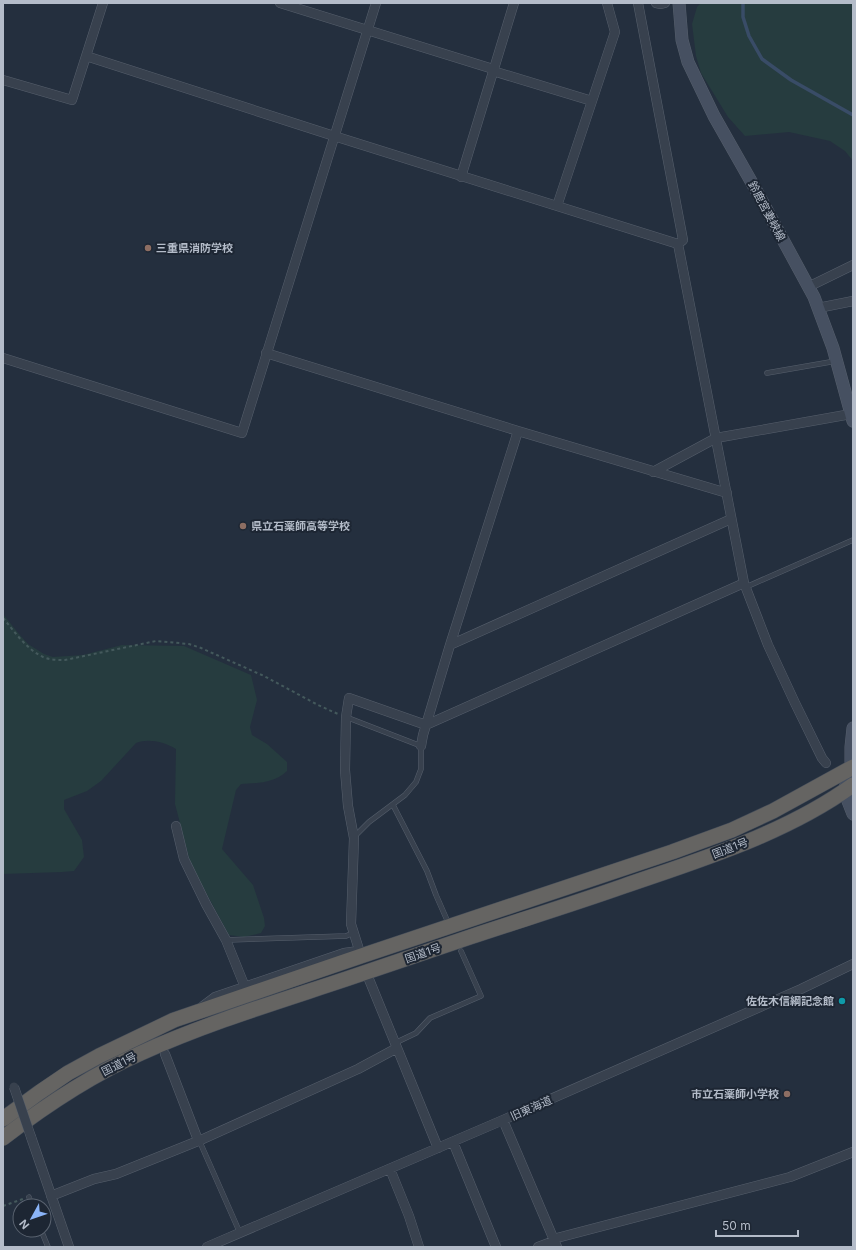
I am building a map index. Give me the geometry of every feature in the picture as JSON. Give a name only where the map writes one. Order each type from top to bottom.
[{"type":"highway","name":"国道1号","points":[[3,1119],[40,1092],[92,1059],[139,1036],[192,1013],[360,954],[658,857],[732,830],[773,811],[852,768]]},
{"type":"highway","name":"国道1号","points":[[3,1138],[61,1096],[102,1072],[139,1053],[223,1020],[555,910],[736,847],[827,802],[849,788]]},
{"type":"main road","name":"鈴鹿宮妻峡線","points":[[679,3],[682,40],[688,62],[714,116],[756,190],[818,308],[833,348],[851,410]]},
{"type":"main road","points":[[853,728],[851,747],[852,768],[849,788],[853,814]]},
{"type":"street","points":[[3,80],[72,100],[103,3]]},
{"type":"street","points":[[280,3],[592,100]]},
{"type":"street","points":[[3,358],[242,433],[376,3]]},
{"type":"street","points":[[461,177],[514,3]]},
{"type":"street","points":[[557,206],[615,32],[607,3]]},
{"type":"street","points":[[638,3],[683,240],[678,244]]},
{"type":"street","points":[[656,3],[665,3]]},
{"type":"street","points":[[86,56],[461,177],[678,244]]},
{"type":"street","points":[[678,244],[745,585],[768,645],[822,758],[826,763]]},
{"type":"street","points":[[808,287],[853,265]]},
{"type":"street","points":[[818,308],[853,301]]},
{"type":"street","points":[[266,353],[653,472],[727,493]]},
{"type":"street","points":[[653,472],[716,438],[851,410]]},
{"type":"street","points":[[421,746],[450,645],[518,431]]},
{"type":"street","points":[[450,645],[731,519]]},
{"type":"street","points":[[192,1013],[215,997],[344,953],[360,954],[351,924],[354,838],[348,806],[345,770],[346,717],[349,698],[426,725],[745,585]]},
{"type":"street","points":[[176,826],[184,859],[226,940],[245,987]]},
{"type":"street","name":"旧東海道","points":[[207,1247],[453,1142],[801,989],[853,964]]},
{"type":"street","points":[[366,972],[438,1148]]},
{"type":"street","points":[[51,1196],[94,1179],[116,1174],[198,1140],[358,1069],[396,1046]]},
{"type":"street","points":[[165,1054],[198,1140]]},
{"type":"street","points":[[14,1087],[69,1247]]},
{"type":"street","points":[[503,1120],[555,1242]]},
{"type":"street","points":[[453,1142],[496,1247]]},
{"type":"street","points":[[538,1247],[790,1178],[853,1152]]},
{"type":"street","points":[[390,1169],[409,1216],[419,1247]]},
{"type":"lane","points":[[767,373],[837,361]]},
{"type":"lane","points":[[745,585],[853,540]]},
{"type":"lane","points":[[346,717],[421,746],[421,769],[416,782],[405,795],[369,822],[354,838]]},
{"type":"lane","points":[[393,805],[427,871],[447,920]]},
{"type":"lane","points":[[226,940],[346,936],[353,933]]},
{"type":"lane","points":[[396,1046],[416,1033],[430,1018],[480,996],[461,951]]},
{"type":"lane","points":[[198,1140],[240,1233]]},
{"type":"path","points":[[3,618],[26,645],[43,657],[52,660],[65,660],[156,641],[189,644],[264,676],[318,705],[346,717]]},
{"type":"green space","points":[[701,3],[853,3],[853,161],[845,151],[830,141],[789,132],[745,136],[728,117],[701,73],[696,56],[692,24],[697,7]]},
{"type":"green space","points":[[3,614],[28,644],[44,654],[53,657],[83,655],[122,645],[184,646],[251,675],[257,700],[250,727],[252,735],[267,744],[287,762],[287,771],[272,780],[260,783],[241,784],[236,790],[222,849],[253,885],[264,918],[265,926],[261,933],[244,937],[229,935],[191,865],[175,804],[176,749],[167,744],[151,741],[136,743],[101,781],[87,791],[64,800],[64,809],[82,840],[84,857],[74,871],[3,874]]},
{"type":"waterway","points":[[743,3],[743,17],[749,36],[762,59],[791,80],[853,115]]},
{"type":"place","name":"三重県消防学校","points":[[148,248]]},
{"type":"place","name":"県立石薬師高等学校","points":[[243,526]]},
{"type":"place","name":"佐佐木信綱記念館","points":[[842,1001]]},
{"type":"place","name":"市立石薬師小学校","points":[[787,1094]]}]
